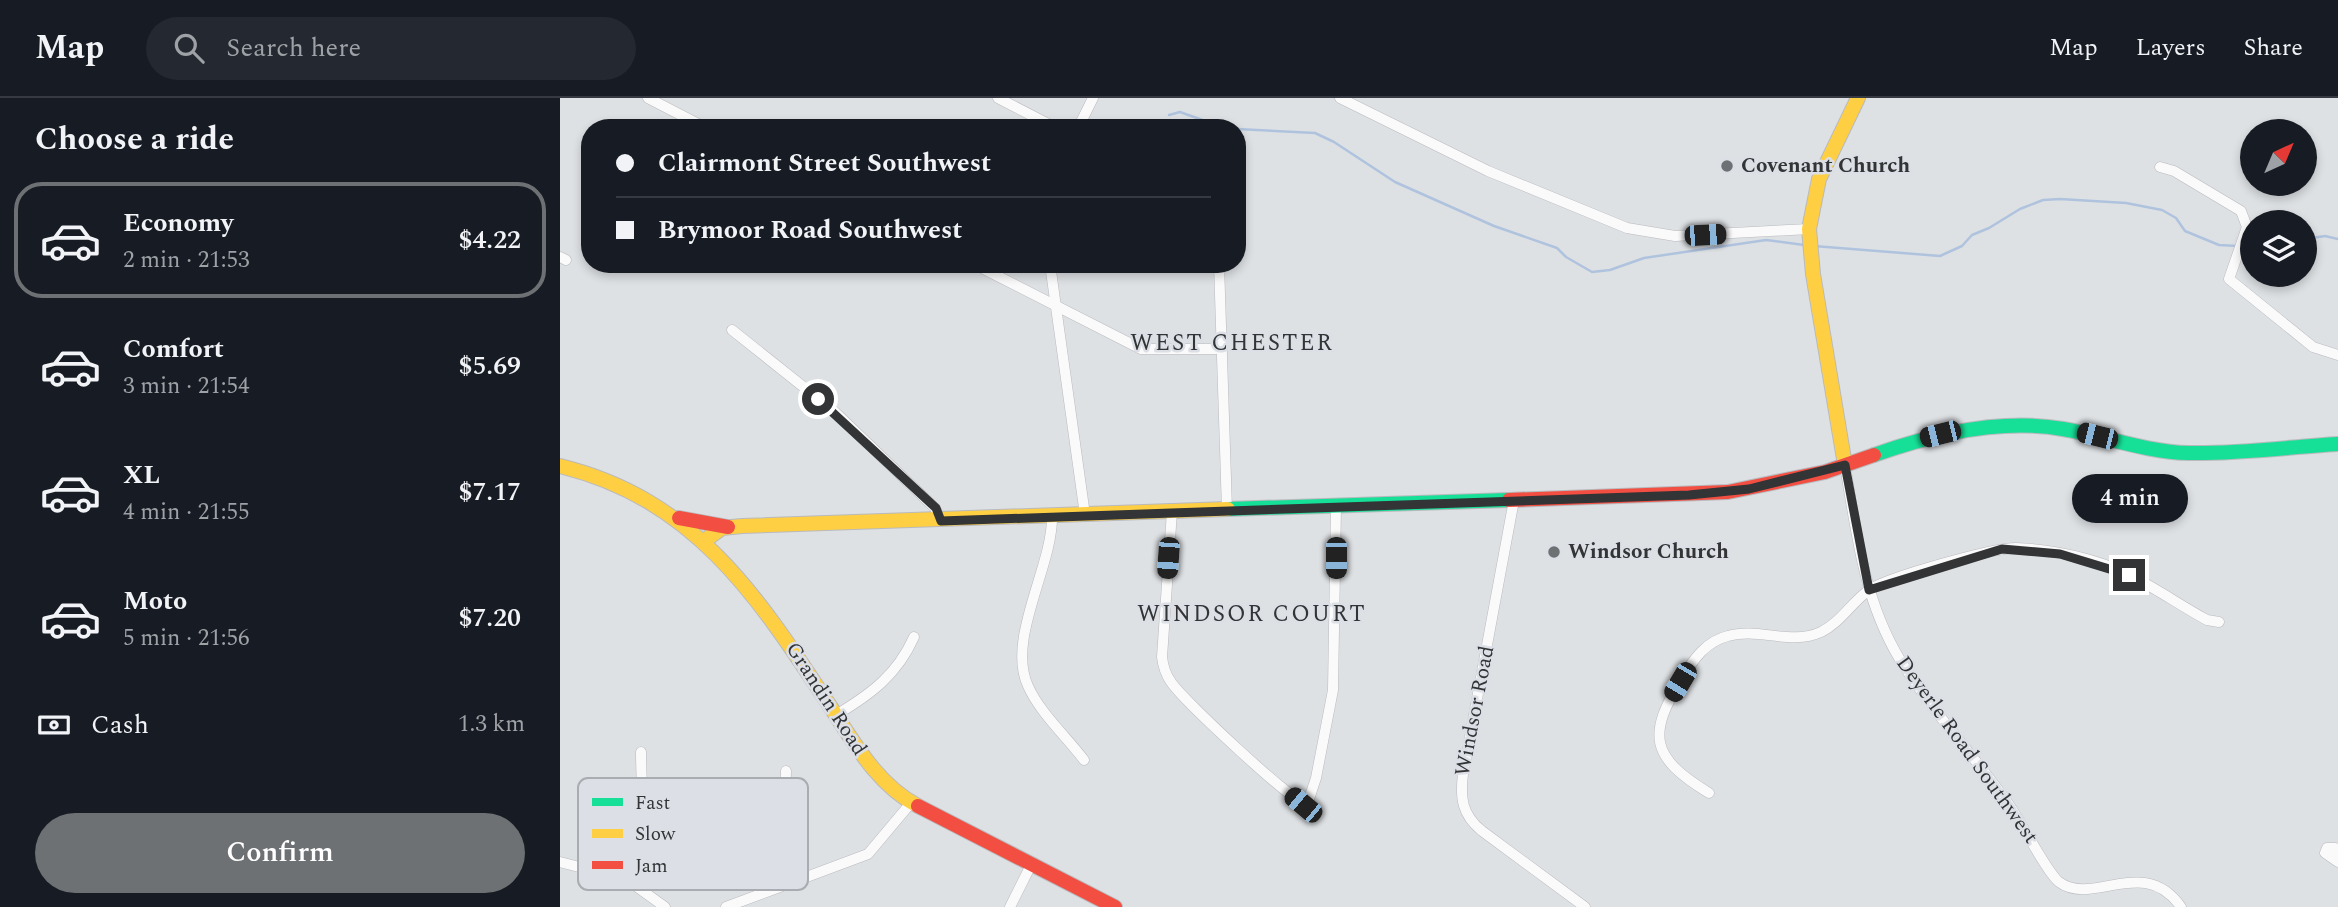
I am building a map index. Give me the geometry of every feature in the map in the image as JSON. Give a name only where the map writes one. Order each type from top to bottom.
[{"type":"street","points":[[648,98],[689,119]]},
{"type":"street","points":[[998,98],[1039,119]]},
{"type":"street","points":[[1082,119],[1093,98]]},
{"type":"street","points":[[1340,98],[1488,171],[1627,228],[1675,236],[1810,238]]},
{"type":"street","name":"Deyerle Road Southwest","points":[[1858,98],[1819,179],[1810,238],[1845,465],[1869,590],[1887,635],[1906,668],[2020,819],[2054,877],[2071,887],[2130,883],[2161,887],[2181,907]]},
{"type":"street","points":[[2160,167],[2174,170],[2241,211],[2247,227],[2229,279],[2233,285],[2313,347],[2338,355]]},
{"type":"street","points":[[991,273],[1141,349],[1221,349]]},
{"type":"street","points":[[1051,273],[1085,515]]},
{"type":"street","points":[[1219,273],[1227,510]]},
{"type":"street","points":[[732,330],[835,412],[936,508],[941,521]]},
{"type":"street","points":[[677,517],[730,527],[1728,492],[1797,479],[1940,434],[2019,424],[2060,428],[2149,448],[2189,453],[2338,444]]},
{"type":"street","name":"Grandin Road","points":[[560,466],[624,486],[677,517],[704,541],[772,618],[880,779],[910,804],[1115,907]]},
{"type":"street","name":"Windsor Road","points":[[1514,500],[1462,774],[1461,801],[1468,817],[1482,831],[1585,907]]},
{"type":"street","points":[[1172,512],[1162,657],[1167,676],[1183,696],[1219,731],[1307,805],[1316,778],[1333,690],[1336,506]]},
{"type":"street","points":[[1052,516],[1052,530],[1025,638],[1023,668],[1032,694],[1084,760]]},
{"type":"street","points":[[704,541],[715,532],[730,527]]},
{"type":"street","points":[[1709,793],[1671,764],[1659,739],[1662,712],[1695,659],[1715,641],[1732,635],[1792,639],[1822,631],[1869,590],[1987,551],[2031,549],[2109,567],[2129,575],[2207,620],[2219,622]]},
{"type":"street","points":[[836,715],[869,695],[892,675],[914,637]]},
{"type":"street","points":[[641,752],[641,778]]},
{"type":"street","points":[[786,771],[786,778]]},
{"type":"street","points":[[808,878],[868,854],[910,804]]},
{"type":"street","points":[[560,862],[578,866]]},
{"type":"street","points":[[1010,907],[1032,863]]},
{"type":"street","points":[[642,890],[665,907]]},
{"type":"street","points":[[726,907],[776,890]]},
{"type":"waterway","points":[[1169,115],[1180,112],[1200,119]]},
{"type":"waterway","points":[[1246,129],[1315,133],[1334,142],[1395,182],[1494,226],[1557,248],[1566,257],[1592,272],[1610,270],[1644,258],[1766,240],[1804,245]]},
{"type":"waterway","points":[[1814,246],[1940,256],[1962,246],[1972,235],[2020,209],[2043,200],[2060,199],[2126,203],[2162,210],[2176,218],[2185,231],[2219,245],[2238,246]]},
{"type":"waterway","points":[[2317,237],[2338,239]]},
{"type":"traffic: fast","points":[[1874,455],[1943,435],[2015,425],[2063,429],[2141,447],[2189,453],[2338,444]]},
{"type":"traffic: fast","points":[[1228,509],[1509,500]]},
{"type":"traffic: slow","points":[[1845,465],[1813,274],[1809,229],[1819,179],[1858,98]]},
{"type":"traffic: slow","points":[[560,466],[607,481],[648,502],[685,527],[717,556],[775,625],[867,761],[890,786],[918,806]]},
{"type":"traffic: slow","points":[[704,541],[722,528],[742,526],[1228,509]]},
{"type":"traffic: jam","points":[[1509,500],[1728,492],[1825,472],[1874,455]]},
{"type":"traffic: jam","points":[[679,518],[728,527]]},
{"type":"traffic: jam","points":[[918,806],[1115,907]]},
{"type":"place","name":"Covenant Church","points":[[1727,166]]},
{"type":"place","name":"Windsor Church","points":[[1554,552]]},
{"type":"district","name":"WEST CHESTER","points":[[1232,343]]},
{"type":"district","name":"WINDSOR COURT","points":[[1252,614]]},
{"type":"route","points":[[818,399],[936,508],[941,521],[1689,495],[1749,489],[1845,465],[1869,590],[1987,551],[2016,548],[2060,554],[2129,575]]}]
